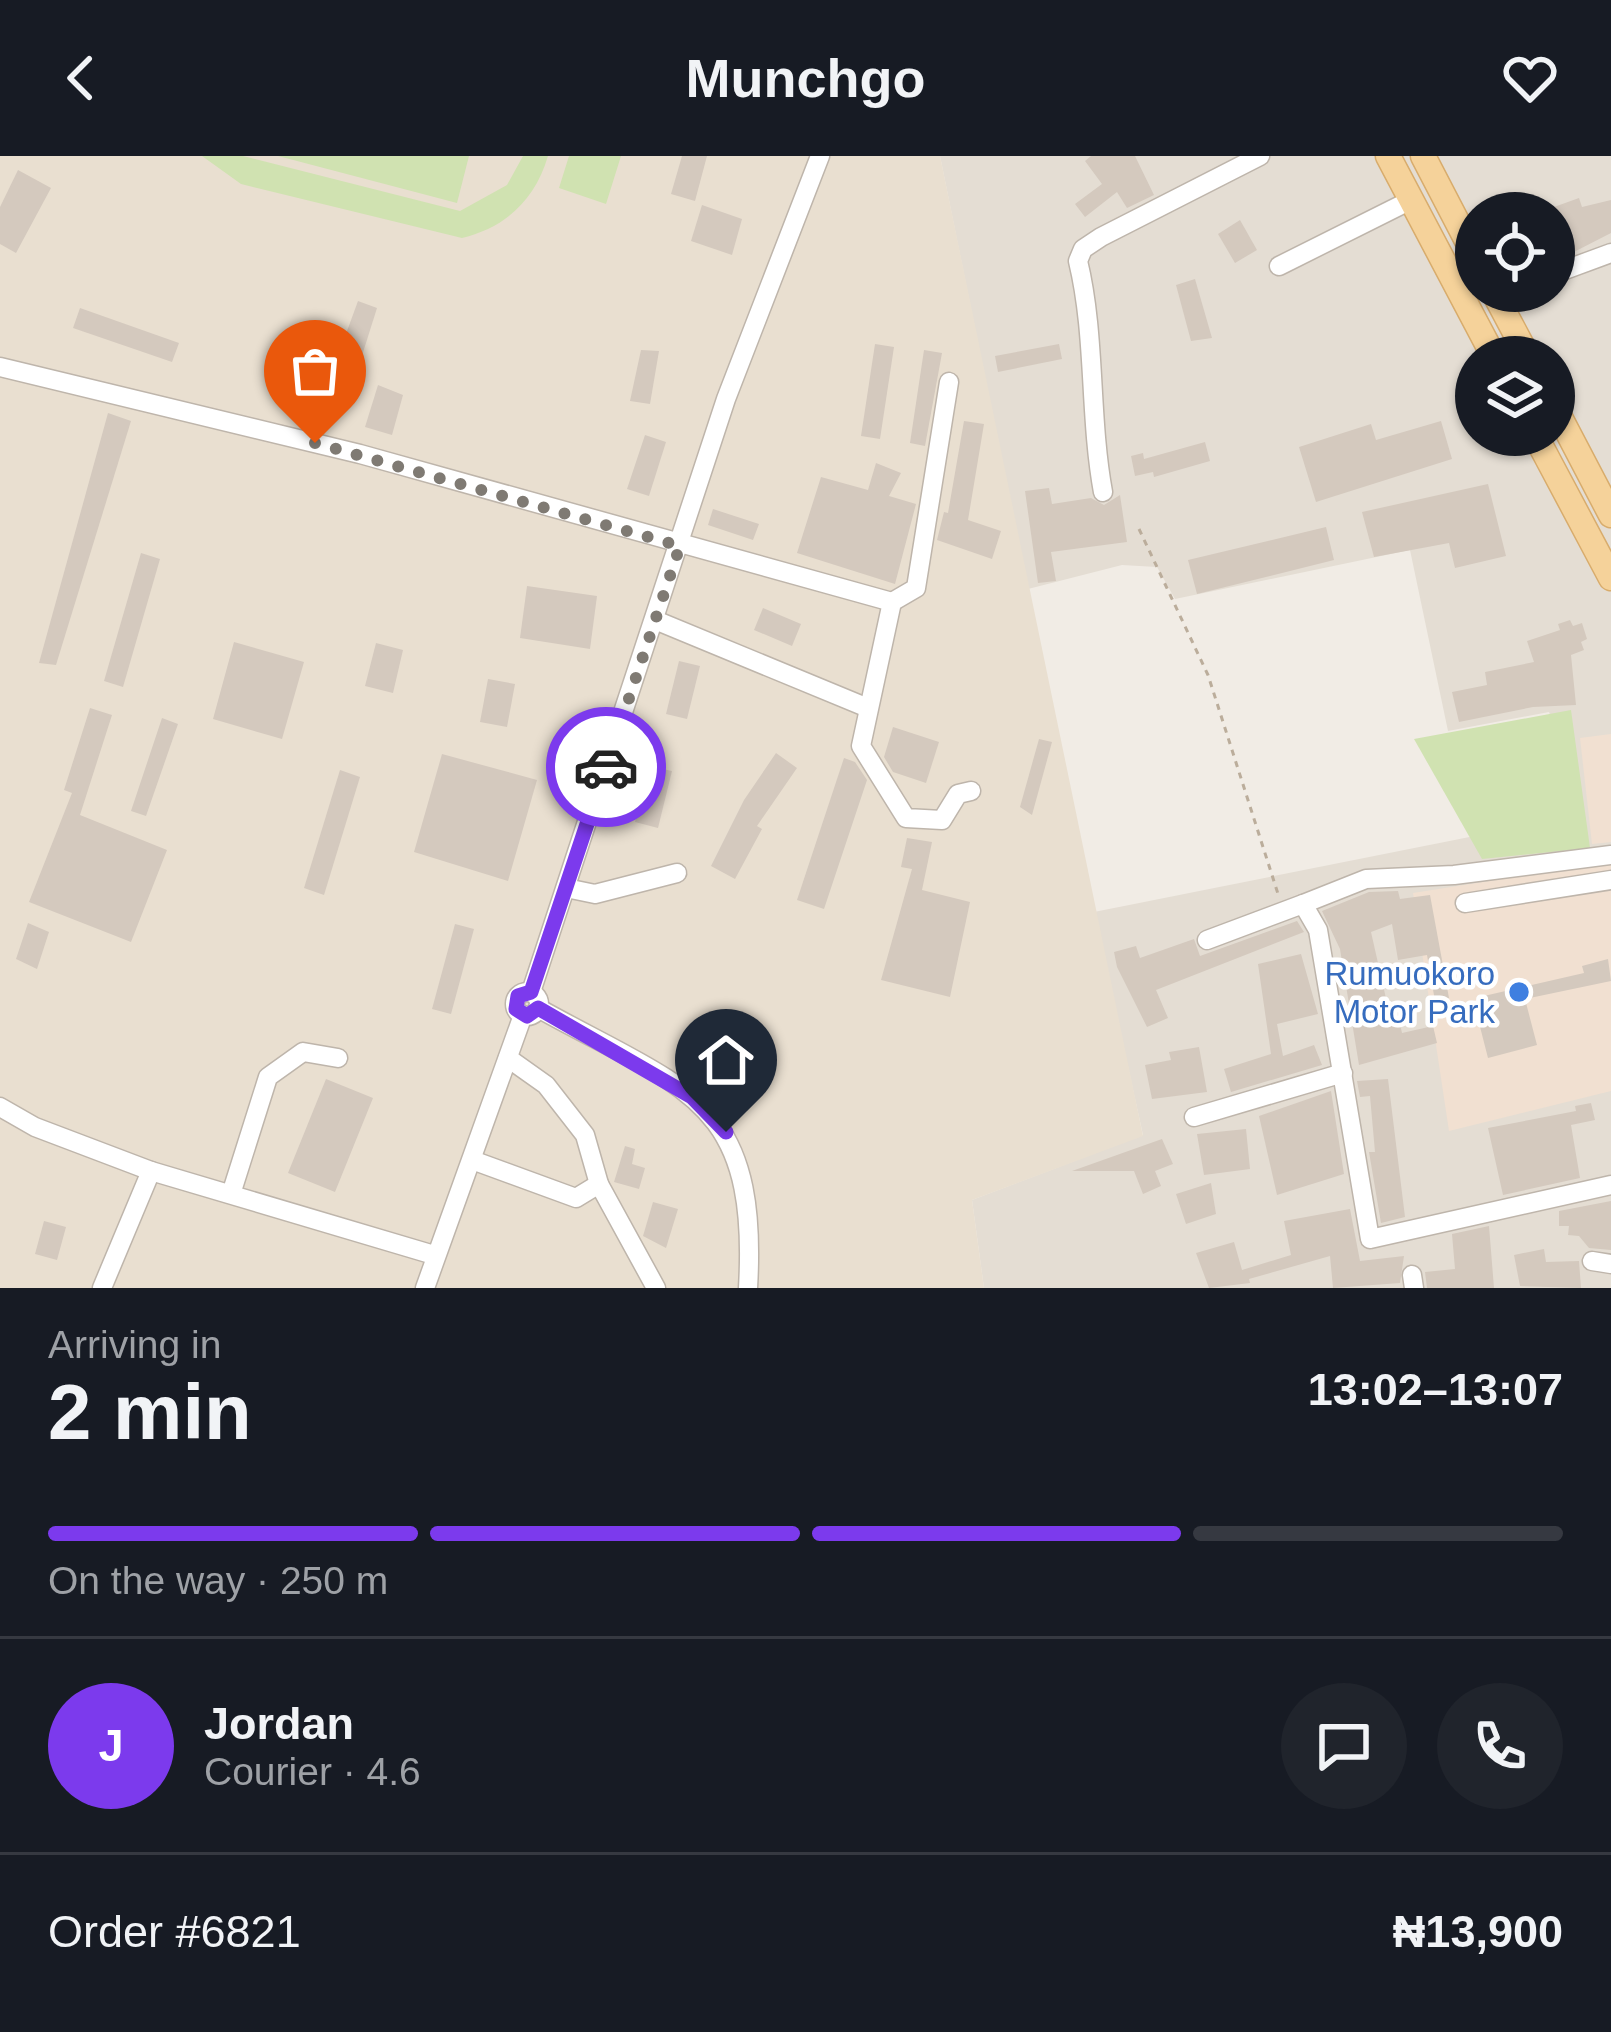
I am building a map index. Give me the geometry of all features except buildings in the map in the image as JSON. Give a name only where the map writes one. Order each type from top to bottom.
[{"type":"main road","points":[[1388,156],[1483,336]]},
{"type":"main road","points":[[1423,156],[1455,218]]},
{"type":"main road","points":[[1575,446],[1611,515]]},
{"type":"main road","points":[[1546,456],[1611,578]]},
{"type":"street","points":[[424,1288],[531,1005],[726,399],[820,156]]},
{"type":"street","points":[[1103,492],[1092,430],[1087,298],[1078,261],[1083,249],[1260,156]]},
{"type":"street","points":[[1279,266],[1411,200]]},
{"type":"street","points":[[1575,266],[1611,253]]},
{"type":"street","points":[[0,367],[360,454],[892,602],[916,588],[949,382]]},
{"type":"street","points":[[892,602],[861,746],[906,818],[942,820],[958,794],[971,791]]},
{"type":"street","points":[[656,620],[868,708]]},
{"type":"street","points":[[1207,940],[1366,879],[1454,875],[1611,855]]},
{"type":"street","points":[[566,888],[595,894],[677,873]]},
{"type":"street","points":[[1465,903],[1611,880]]},
{"type":"street","points":[[1293,907],[1324,948],[1370,1239],[1611,1185]]},
{"type":"street","points":[[531,1005],[692,1097],[726,1132],[747,1193],[752,1230],[748,1288]]},
{"type":"street","points":[[232,1191],[268,1077],[303,1052],[338,1058]]},
{"type":"street","points":[[508,1058],[546,1085],[584,1135],[599,1184],[656,1288]]},
{"type":"street","points":[[1194,1117],[1343,1073]]},
{"type":"street","points":[[0,1107],[35,1126],[151,1171],[232,1191],[434,1255]]},
{"type":"street","points":[[472,1160],[576,1198],[599,1184]]},
{"type":"street","points":[[102,1288],[151,1171]]},
{"type":"path","points":[[1139,529],[1208,675],[1293,907]]},
{"type":"shaded area","points":[[0,156],[940,156],[1143,1136],[972,1200],[984,1288],[0,1288]]},
{"type":"shaded area","points":[[940,156],[1611,156],[1611,1288],[984,1288],[972,1200],[1143,1135],[1094,912],[1585,814],[1549,712],[1448,731],[1410,550],[1175,599],[1157,567],[1122,565],[1028,589]]},
{"type":"shaded area","points":[[1611,734],[1611,842],[1592,844],[1580,738]]},
{"type":"shaded area","name":"Rumuokoro Motor Park","points":[[1611,862],[1611,1091],[1449,1131],[1413,893]]},
{"type":"green space","points":[[202,156],[243,156],[460,211],[507,185],[523,156],[548,156],[535,186],[517,209],[492,227],[462,238],[241,184]]},
{"type":"green space","points":[[278,156],[469,156],[457,203]]},
{"type":"green space","points":[[569,156],[621,156],[606,204],[559,188]]},
{"type":"green space","points":[[1571,710],[1590,848],[1482,859],[1414,739]]},
{"type":"way so far","points":[[315,443],[680,546],[606,767]]},
{"type":"place","name":"Rumuokoro Motor Park","points":[[1519,992]]},
{"type":"route","points":[[606,767],[531,992],[521,993],[514,1005],[527,1016],[538,1008],[670,1082],[726,1132]]}]
